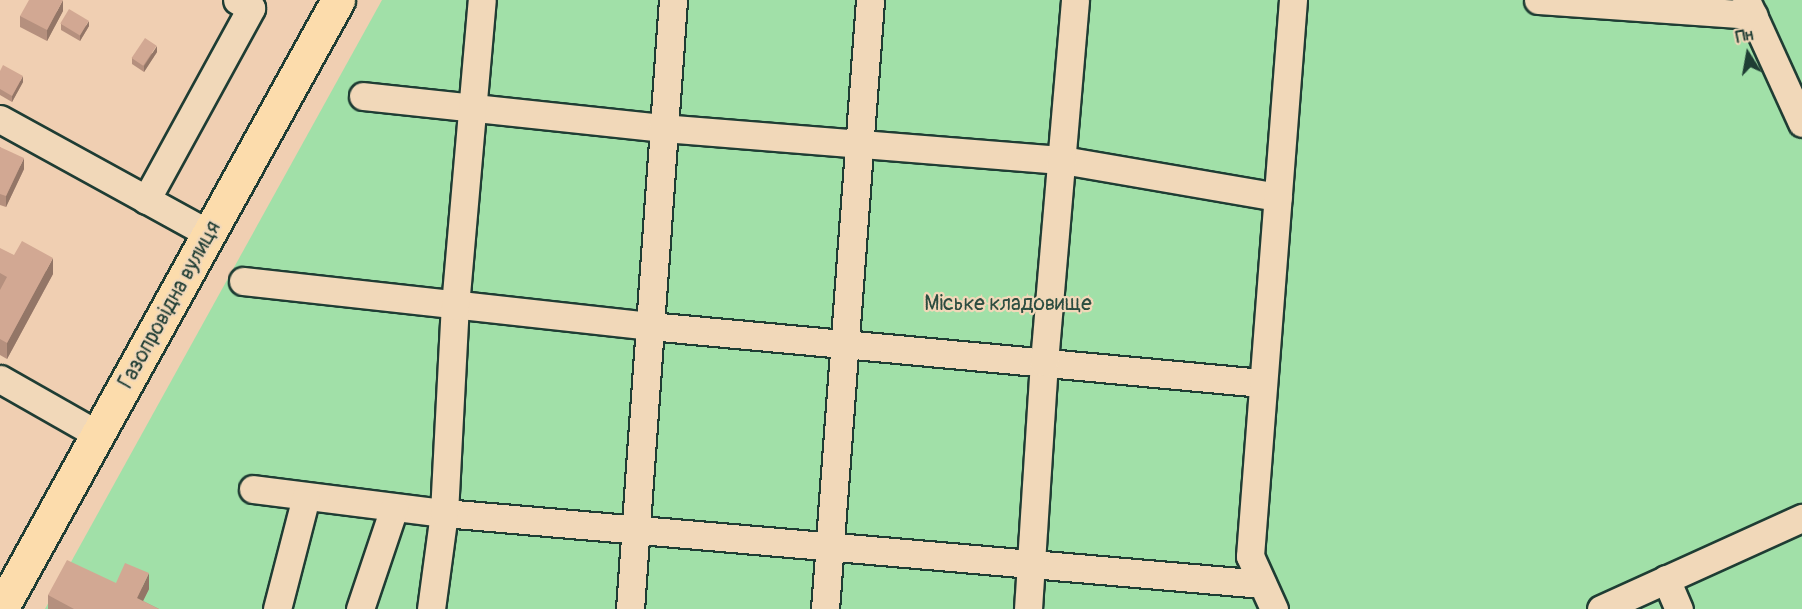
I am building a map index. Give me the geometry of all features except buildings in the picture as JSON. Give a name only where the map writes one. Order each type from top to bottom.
[{"type":"main road","name":"Газопровідна вулиця","points":[[1,609],[338,0]]},
{"type":"street","points":[[431,609],[444,513],[455,306],[482,0]]},
{"type":"street","points":[[630,609],[638,529],[662,128],[673,0]]},
{"type":"street","points":[[825,609],[862,144],[870,0]]},
{"type":"street","points":[[1028,609],[1044,362],[1075,0]]},
{"type":"street","points":[[1275,609],[1250,556],[1293,0]]},
{"type":"street","points":[[1538,0],[1749,7],[1795,90],[1802,123]]},
{"type":"street","points":[[146,200],[248,3]]},
{"type":"street","points":[[363,96],[662,128],[1063,160],[1278,197]]},
{"type":"street","points":[[0,119],[209,234]]},
{"type":"street","points":[[243,281],[650,326],[1262,383]]},
{"type":"street","points":[[0,379],[97,434]]},
{"type":"street","points":[[253,489],[444,513],[1262,584]]},
{"type":"street","points":[[277,609],[306,497]]},
{"type":"street","points":[[360,609],[394,508]]},
{"type":"street","points":[[1601,609],[1802,518]]},
{"type":"street","points":[[1666,579],[1679,609]]},
{"type":"green space","name":"Міське кладовище","points":[[382,0],[1802,0],[1802,609],[45,609]]}]
